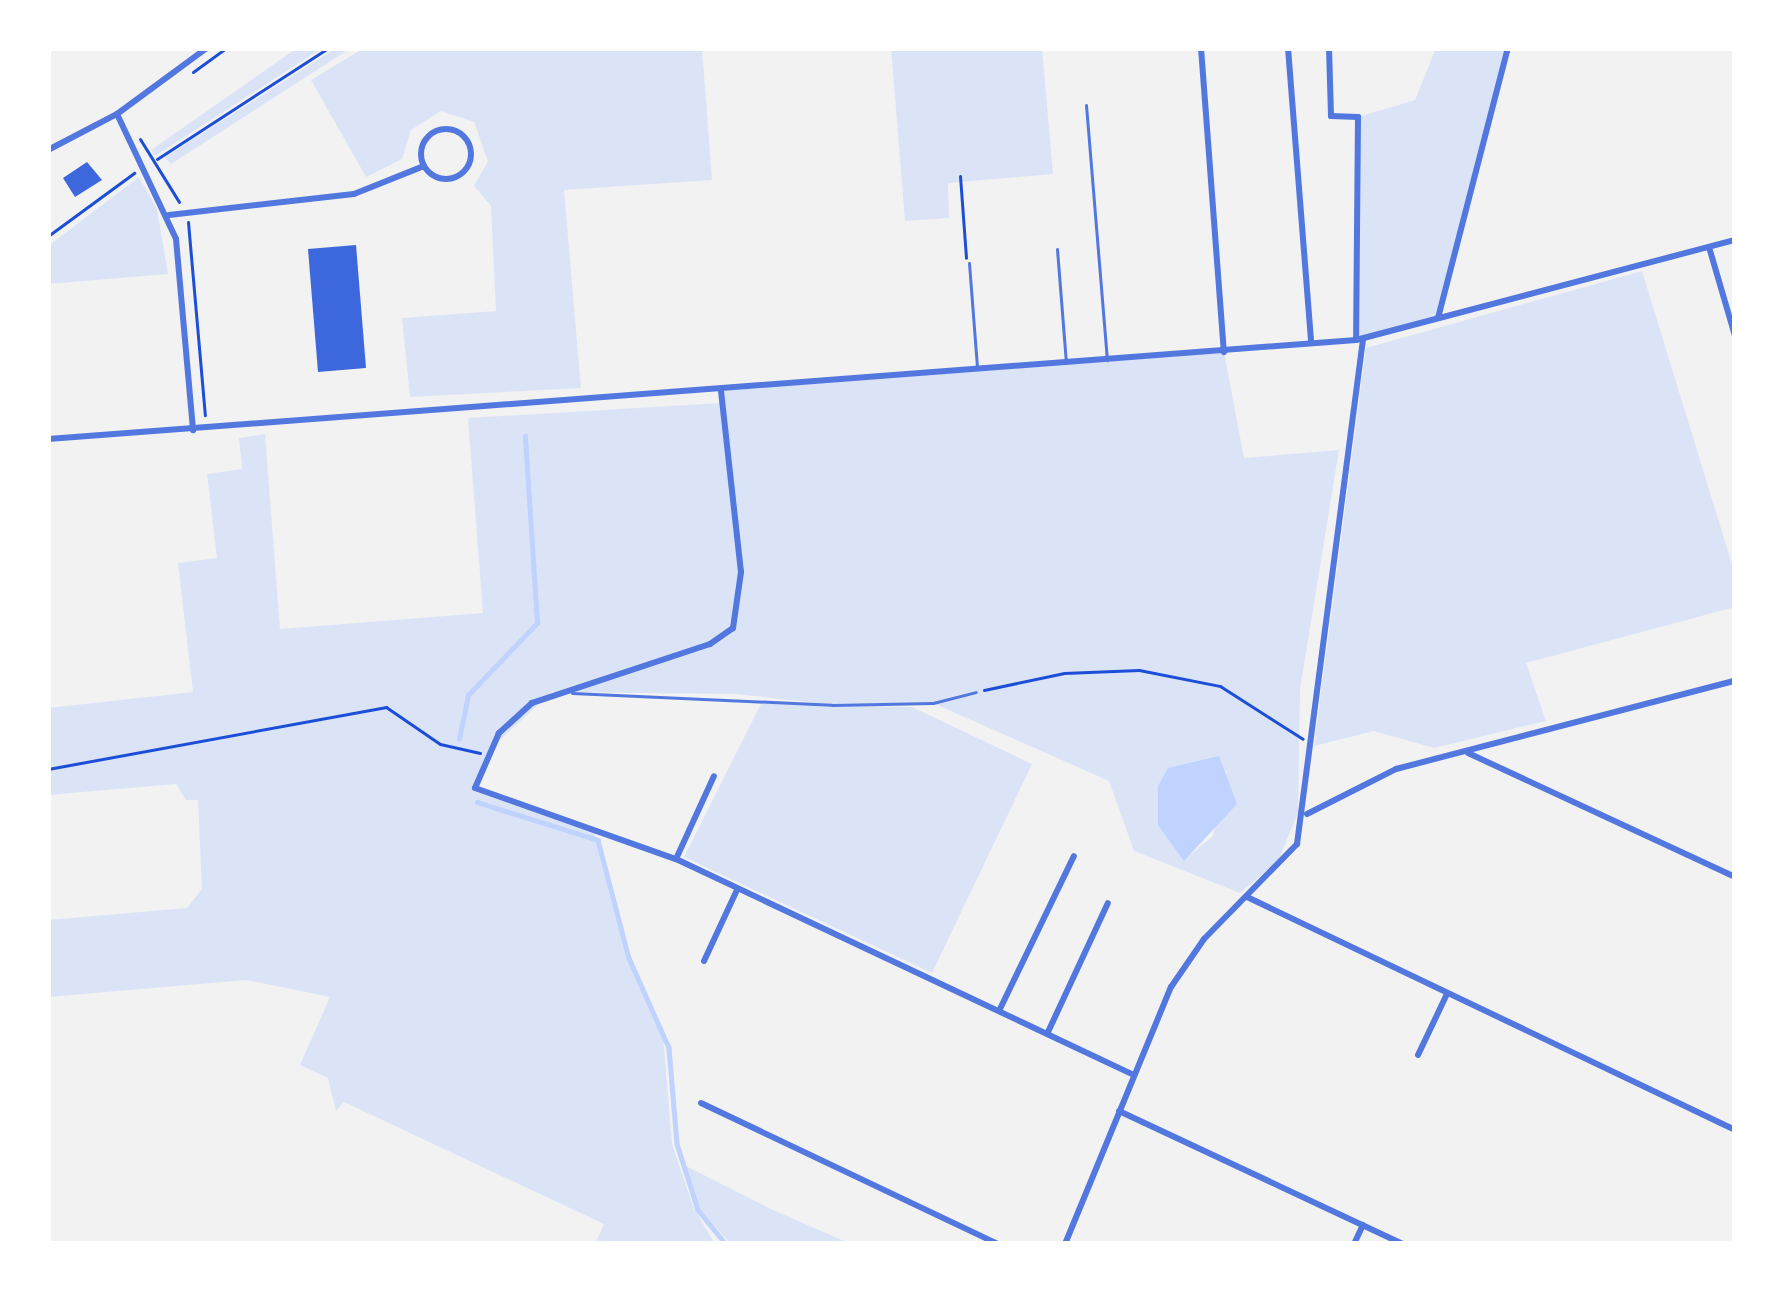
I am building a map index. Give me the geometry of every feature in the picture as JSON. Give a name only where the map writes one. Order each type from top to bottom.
[{"type":"street","points":[[48,150],[117,114],[207,48]]},
{"type":"street","points":[[1201,48],[1224,352]]},
{"type":"street","points":[[1288,48],[1312,344]]},
{"type":"street","points":[[1065,1244],[1186,962],[1297,844],[1306,814],[1306,740],[1360,339],[1358,117],[1331,116],[1329,48]]},
{"type":"street","points":[[1438,318],[1508,48]]},
{"type":"street","points":[[117,114],[169,215],[181,264],[193,430]]},
{"type":"street","points":[[454,130],[466,138],[470,159],[463,172],[442,178],[424,166],[422,144],[432,133],[454,130]]},
{"type":"street","points":[[169,215],[354,194],[424,166]]},
{"type":"street","points":[[48,439],[1107,362],[1360,339],[1735,240]]},
{"type":"street","points":[[1709,247],[1735,336]]},
{"type":"street","points":[[721,391],[741,572],[738,619],[697,649],[552,692],[514,717],[488,751],[475,788],[676,859],[1134,1075]]},
{"type":"street","points":[[1306,814],[1396,769],[1735,681]]},
{"type":"street","points":[[1464,751],[1735,877]]},
{"type":"street","points":[[676,859],[715,776]]},
{"type":"street","points":[[999,1011],[1074,856]]},
{"type":"street","points":[[704,961],[737,890]]},
{"type":"street","points":[[1246,897],[1735,1130]]},
{"type":"street","points":[[1048,1032],[1108,903]]},
{"type":"street","points":[[1418,1055],[1447,994]]},
{"type":"street","points":[[701,1103],[998,1244]]},
{"type":"street","points":[[1119,1111],[1403,1244]]},
{"type":"street","points":[[1354,1244],[1363,1226]]},
{"type":"lane","points":[[1086,105],[1107,362]]},
{"type":"lane","points":[[1058,249],[1066,364]]},
{"type":"lane","points":[[969,263],[978,370]]},
{"type":"lane","points":[[552,692],[832,704],[933,703],[976,692]]},
{"type":"path","points":[[48,236],[144,167],[328,48]]},
{"type":"path","points":[[960,176],[969,263]]},
{"type":"path","points":[[976,692],[1064,673],[1139,670],[1220,686],[1306,740]]},
{"type":"path","points":[[48,769],[386,707],[440,744],[471,755],[488,751]]},
{"type":"shaded area","points":[[297,48],[322,48],[155,156],[151,150]]},
{"type":"shaded area","points":[[336,48],[351,48],[171,164],[165,157]]},
{"type":"shaded area","points":[[364,48],[702,48],[712,180],[564,190],[581,388],[410,397],[402,318],[496,311],[491,206],[474,186],[488,161],[474,122],[441,111],[411,130],[402,159],[366,177],[311,80]]},
{"type":"shaded area","points":[[891,48],[1042,48],[1053,174],[948,183],[949,218],[905,221]]},
{"type":"shaded area","points":[[1436,48],[1508,48],[1438,318],[1356,340],[1358,117],[1415,100]]},
{"type":"shaded area","points":[[139,177],[157,209],[168,274],[48,284],[48,246]]},
{"type":"shaded area","points":[[1642,271],[1735,574],[1735,607],[1526,663],[1546,721],[1434,748],[1374,731],[1314,746],[1366,348]]},
{"type":"shaded area","points":[[1224,352],[1244,458],[1339,450],[1300,689],[1298,813],[1278,861],[1240,893],[1134,851],[1109,781],[933,703],[849,706],[912,707],[1032,764],[932,973],[684,857],[761,704],[826,704],[736,694],[552,692],[488,751],[475,788],[594,832],[628,958],[663,1035],[672,1144],[694,1209],[715,1244],[595,1244],[604,1224],[344,1102],[336,1111],[328,1078],[300,1065],[330,997],[246,980],[48,997],[48,920],[187,908],[202,889],[198,800],[186,800],[176,784],[48,795],[48,708],[193,692],[178,563],[217,558],[207,474],[242,469],[239,438],[265,434],[280,629],[483,613],[468,418],[721,403],[721,391]],"holes":[[[1227,770],[1213,836],[1184,860]]]},
{"type":"shaded area","points":[[686,1166],[851,1244],[731,1244],[698,1207]]},
{"type":"water","points":[[1219,756],[1237,804],[1184,861],[1158,825],[1158,786],[1168,768]]},
{"type":"building","points":[[87,162],[102,180],[75,197],[63,178]]},
{"type":"building","points":[[356,245],[366,368],[318,372],[308,249]]},
{"type":"waterway","points":[[459,739],[468,695],[537,623],[525,436]]},
{"type":"waterway","points":[[477,802],[598,840],[629,958],[669,1048],[677,1144],[698,1210],[726,1244]]}]
